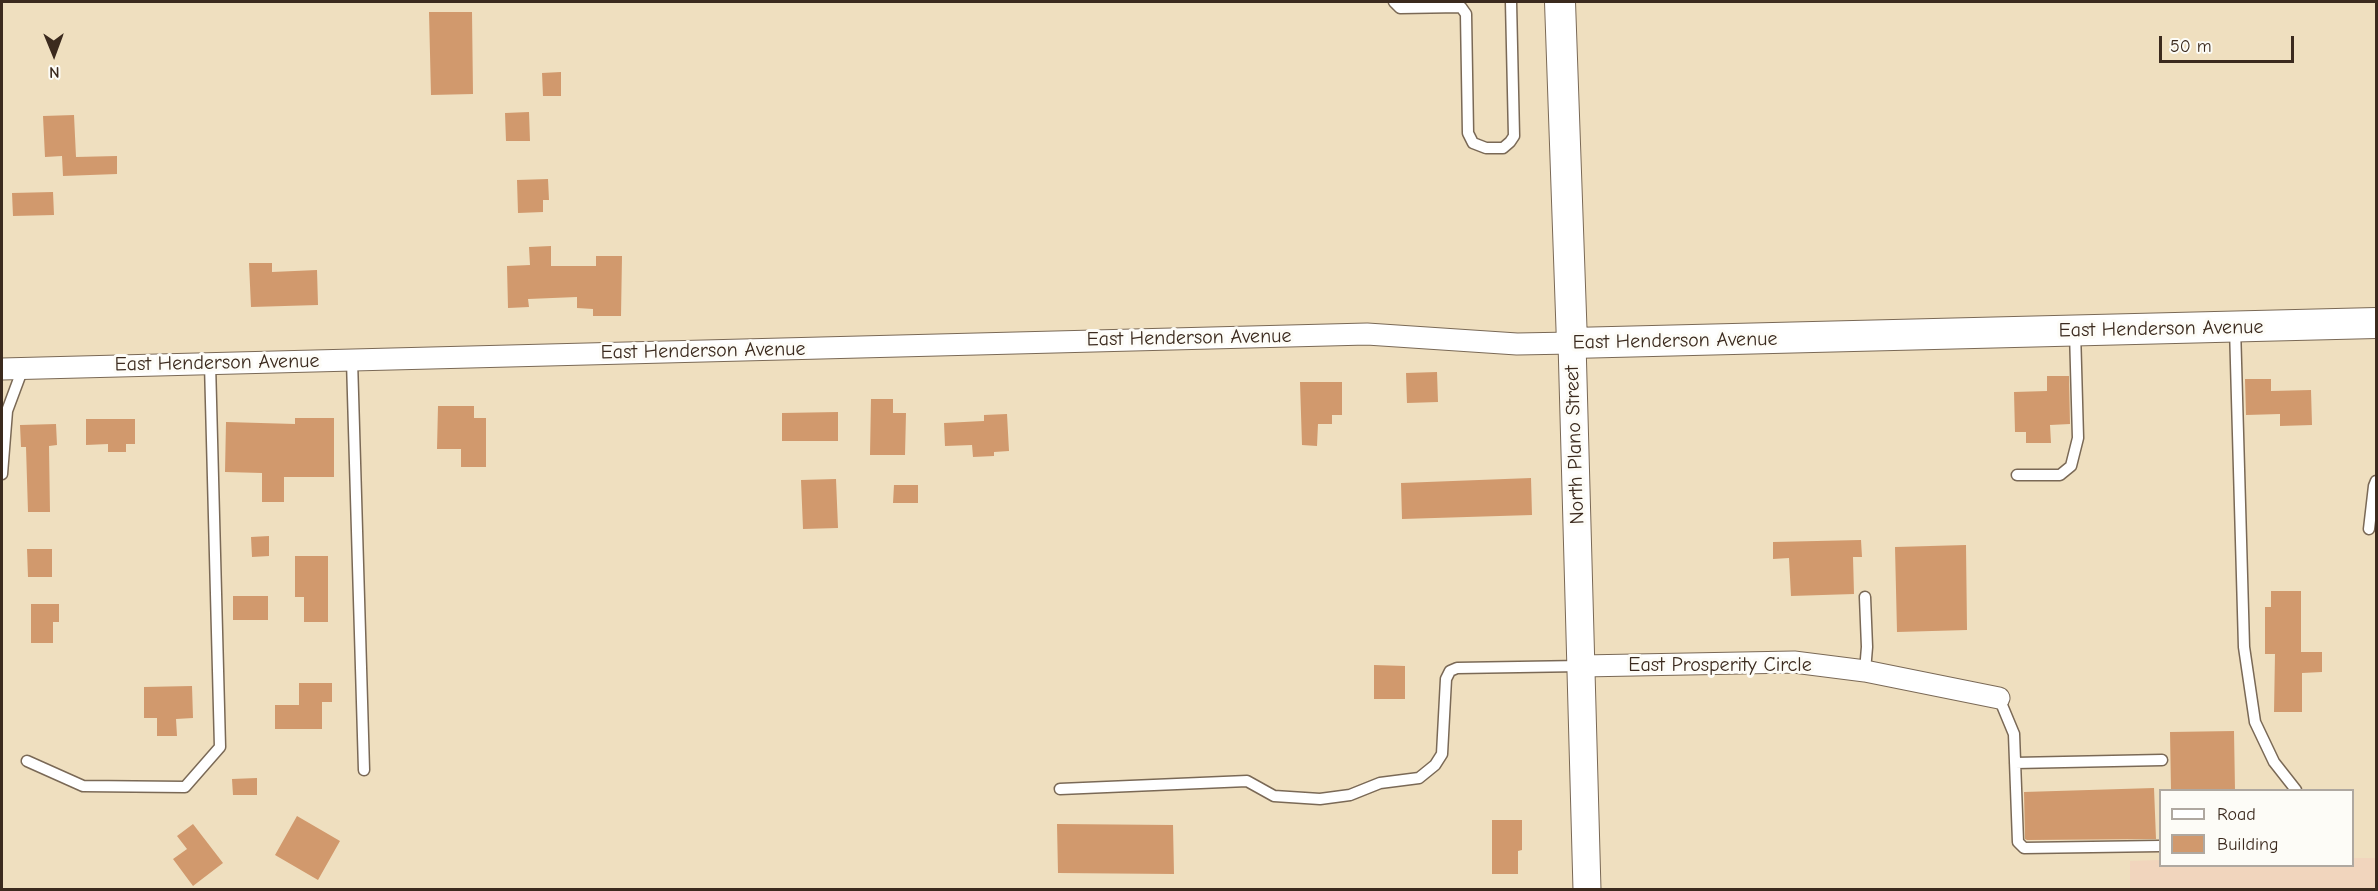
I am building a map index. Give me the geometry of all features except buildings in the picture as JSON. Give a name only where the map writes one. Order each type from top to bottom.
[{"type":"main road","name":"North Plano Street","points":[[1560,2],[1572,343]]},
{"type":"main road","name":"East Henderson Avenue","points":[[1572,343],[2376,324]]},
{"type":"street","name":"East Henderson Avenue","points":[[2,369],[1367,334],[1517,344],[1572,343]]},
{"type":"street","name":"North Plano Street","points":[[1572,343],[1587,890]]},
{"type":"street","name":"East Prosperity Circle","points":[[1582,666],[1794,662],[1865,671],[1999,698]]},
{"type":"lane","points":[[1394,2],[1400,8],[1461,7],[1466,14],[1468,133],[1473,143],[1486,148],[1503,148],[1515,136],[1511,2]]},
{"type":"lane","points":[[2235,327],[2244,646],[2256,722],[2274,762],[2295,789]]},
{"type":"lane","points":[[2017,475],[2060,475],[2071,466],[2078,438],[2075,331]]},
{"type":"lane","points":[[352,360],[364,770]]},
{"type":"lane","points":[[27,761],[83,786],[184,787],[220,747],[210,363]]},
{"type":"lane","points":[[2,474],[7,411],[23,368]]},
{"type":"lane","points":[[2369,530],[2376,481]]},
{"type":"lane","points":[[1865,597],[1867,647],[1865,671]]},
{"type":"lane","points":[[1060,789],[1247,781],[1274,796],[1320,799],[1350,795],[1380,783],[1419,778],[1435,765],[1442,754],[1446,679],[1450,671],[1457,668],[1582,666]]},
{"type":"lane","points":[[1999,698],[2014,734],[2016,831],[2018,842],[2024,848],[2159,846]]},
{"type":"lane","points":[[2015,763],[2162,760]]},
{"type":"shaded area","points":[[2354,858],[2376,858],[2376,889],[2130,889],[2130,861],[2159,860],[2159,867],[2354,867]]}]
